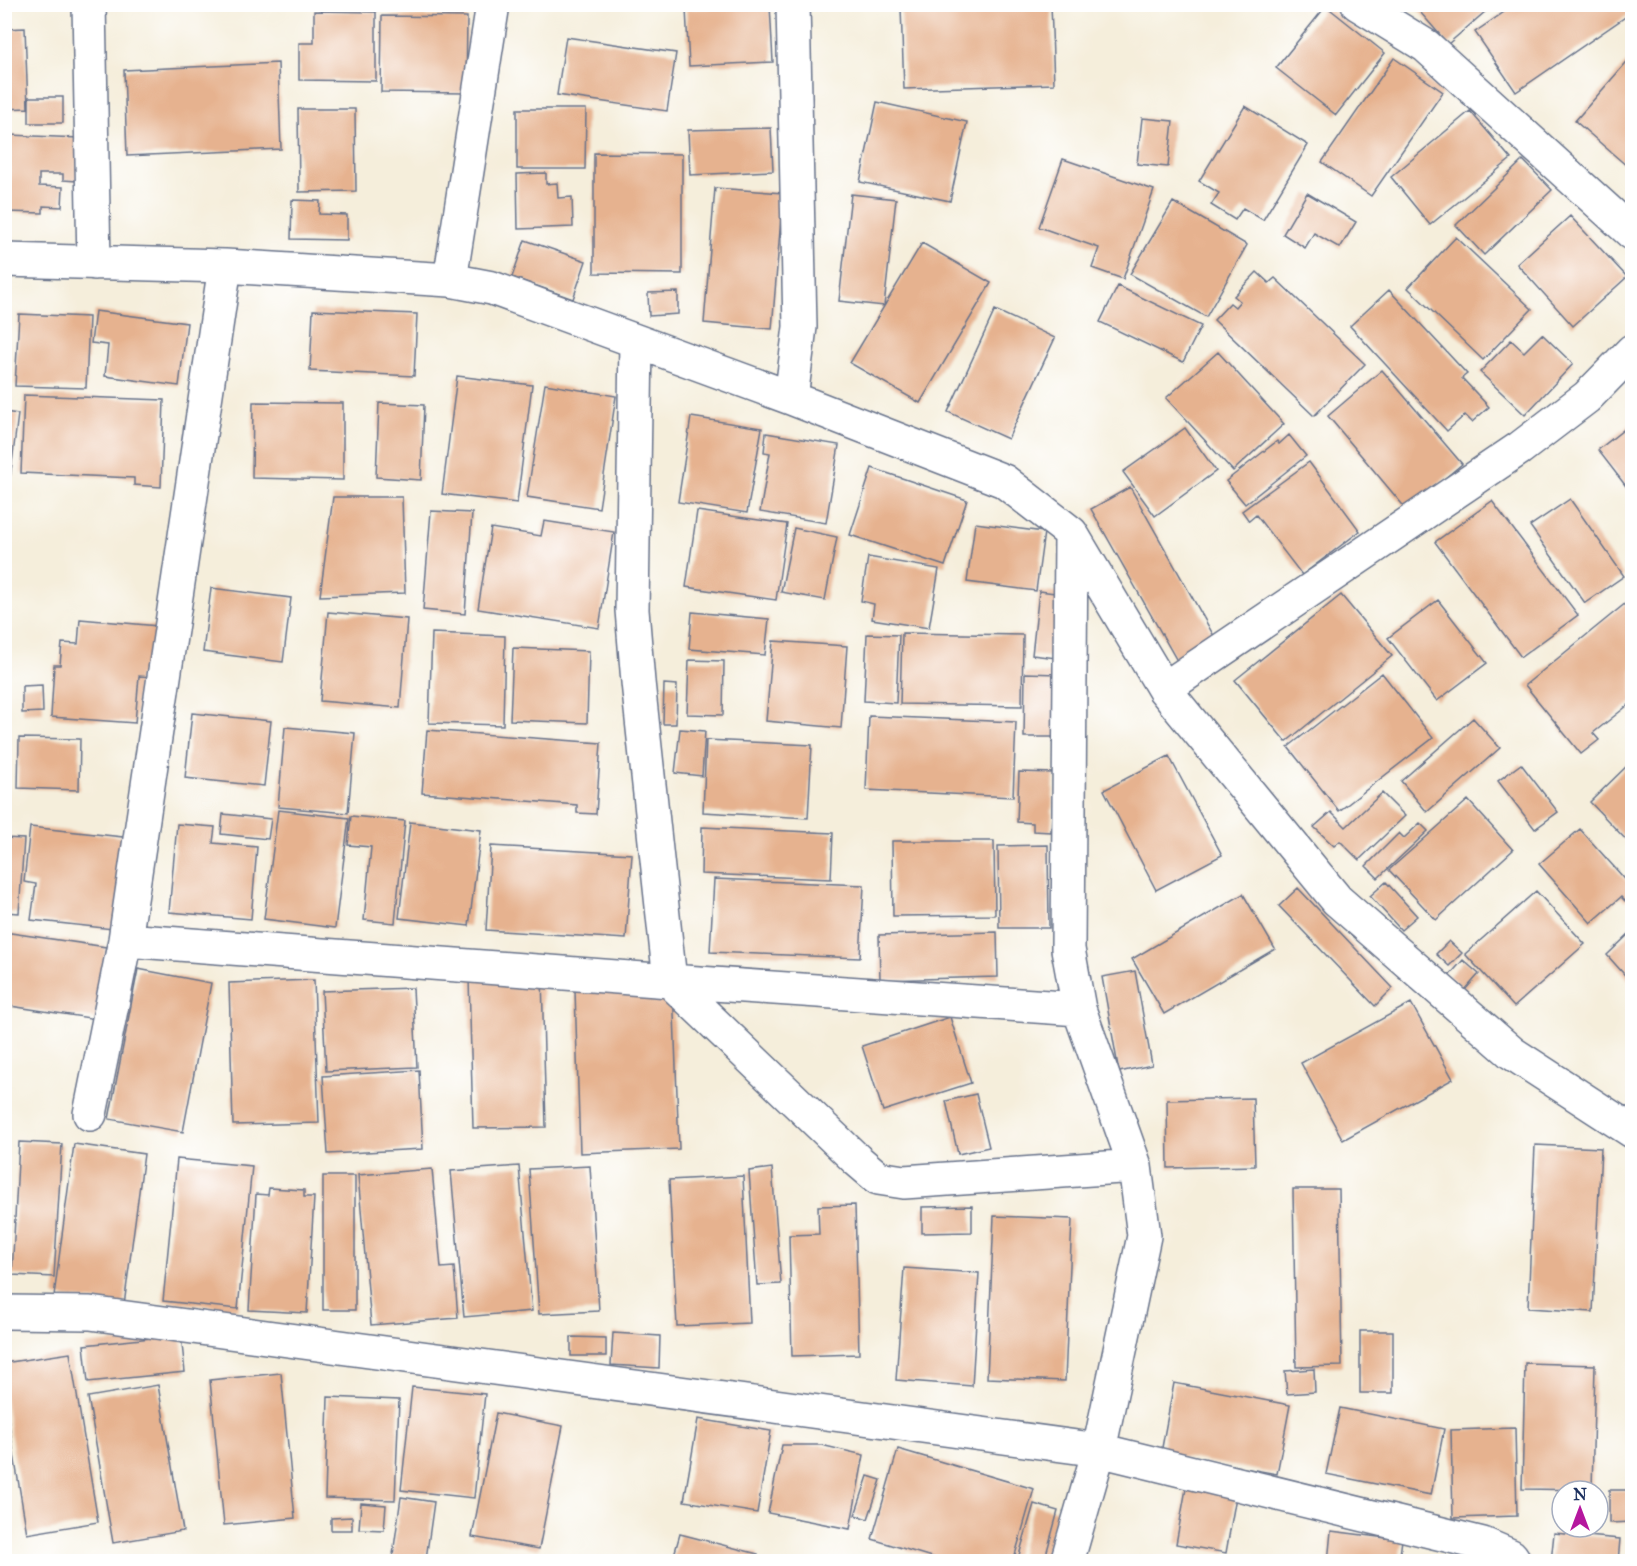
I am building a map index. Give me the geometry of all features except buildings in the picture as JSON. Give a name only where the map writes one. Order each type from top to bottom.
[{"type":"street","points":[[89,4],[94,263]]},
{"type":"street","points":[[450,280],[493,4]]},
{"type":"street","points":[[1358,4],[1426,46],[1632,233]]},
{"type":"street","points":[[791,398],[800,327],[794,5]]},
{"type":"street","points":[[4,260],[225,266],[450,280],[492,288],[791,398],[1004,481],[1071,533],[1164,689],[1337,900],[1512,1053],[1632,1131]]},
{"type":"street","points":[[90,1114],[125,940],[225,266]]},
{"type":"street","points":[[636,341],[632,610],[670,981],[878,1178],[904,1182],[1135,1166]]},
{"type":"street","points":[[1164,689],[1520,448],[1587,397],[1632,351]]},
{"type":"street","points":[[1067,1562],[1099,1450],[1144,1236],[1135,1166],[1079,1009],[1068,949],[1071,533]]},
{"type":"street","points":[[125,940],[1079,1009]]},
{"type":"street","points":[[4,1312],[90,1313],[1099,1450],[1483,1544],[1511,1556],[1515,1562]]}]
